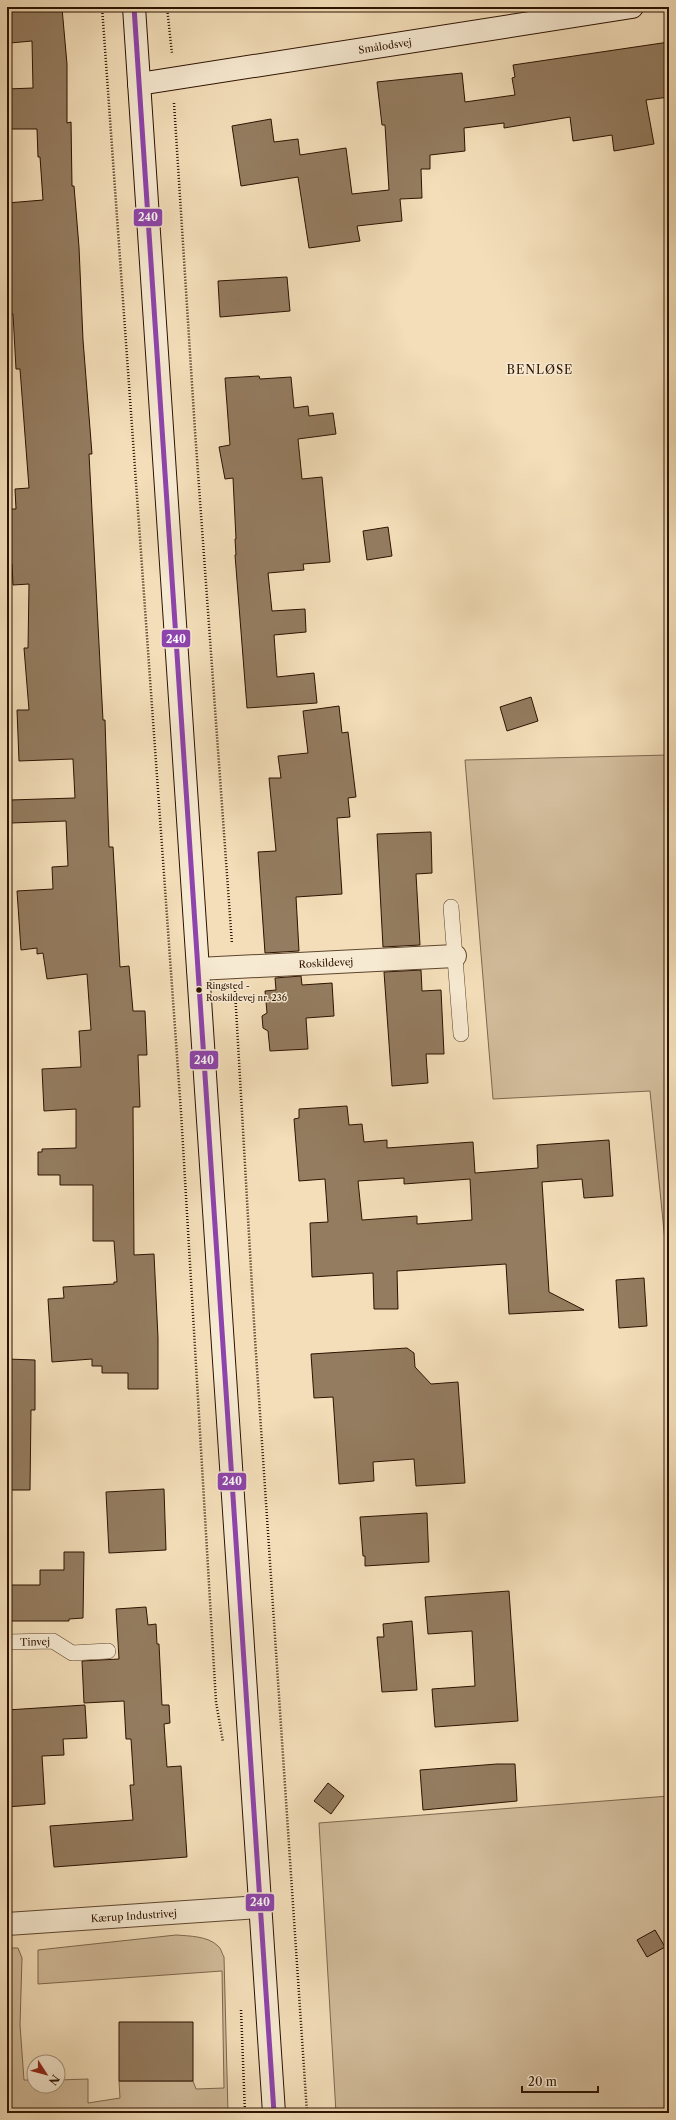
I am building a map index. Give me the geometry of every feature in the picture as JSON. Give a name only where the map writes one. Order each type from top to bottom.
[{"type":"street","points":[[134,7],[274,2113]]},
{"type":"street","name":"Smålodsvej","points":[[138,84],[632,7]]},
{"type":"street","name":"Roskildevej","points":[[198,969],[455,956]]},
{"type":"street","name":"Kærup Industrivej","points":[[7,1924],[260,1907]]},
{"type":"lane","points":[[451,907],[461,1034]]},
{"type":"lane","name":"Tinvej","points":[[7,1642],[53,1640],[72,1653],[108,1651]]},
{"type":"path","points":[[102,7],[181,1112],[216,1702],[224,1747]]},
{"type":"path","points":[[167,7],[174,78],[174,112],[233,967],[255,1339],[307,2113]]},
{"type":"path","points":[[241,2003],[245,2113]]},
{"type":"shaded area","points":[[669,755],[669,1281],[650,1091],[493,1099],[465,760]]},
{"type":"shaded area","points":[[669,1796],[669,2113],[336,2113],[319,1823]]},
{"type":"shaded area","points":[[176,1935],[204,1938],[219,1947],[224,1957],[228,2113],[7,2113],[7,1948],[18,1948],[22,1958],[20,2025],[24,2080],[26,2080],[26,2094],[66,2094],[66,2080],[88,2079],[88,2103],[120,2098],[119,2081],[193,2081],[196,2089],[224,2088],[222,1971],[38,1984],[38,1950]]},
{"type":"building","points":[[62,8],[67,64],[67,123],[71,122],[72,186],[74,186],[79,247],[83,340],[92,454],[89,454],[103,720],[105,720],[109,847],[113,847],[120,967],[129,966],[133,1011],[145,1011],[147,1055],[138,1055],[140,1107],[133,1107],[134,1255],[154,1254],[158,1338],[158,1389],[128,1389],[128,1373],[102,1373],[102,1366],[92,1366],[92,1359],[52,1362],[48,1299],[64,1298],[63,1287],[114,1284],[114,1282],[117,1282],[114,1241],[93,1241],[93,1185],[60,1185],[60,1175],[38,1175],[38,1152],[42,1152],[42,1149],[76,1148],[76,1109],[44,1111],[42,1069],[81,1067],[79,1031],[91,1030],[87,974],[47,979],[43,953],[37,954],[37,948],[21,950],[17,891],[53,889],[52,867],[68,866],[66,821],[11,823],[10,800],[75,798],[73,759],[19,761],[17,710],[29,710],[24,648],[28,648],[29,584],[13,585],[12,564],[7,564],[7,509],[16,509],[15,489],[29,488],[20,369],[16,369],[13,314],[7,314],[7,203],[43,200],[40,157],[38,157],[37,129],[7,129],[7,89],[33,88],[32,41],[10,43],[9,12]]},
{"type":"building","points":[[669,42],[669,97],[646,100],[654,144],[614,151],[612,135],[573,141],[570,117],[504,128],[504,123],[464,128],[465,151],[430,155],[430,169],[421,169],[422,198],[400,199],[402,221],[357,226],[360,241],[309,248],[298,177],[241,186],[232,126],[271,119],[274,142],[298,139],[300,155],[346,148],[352,194],[389,190],[385,125],[382,125],[377,82],[462,73],[465,102],[515,95],[512,78],[515,77],[513,65]]},
{"type":"building","points":[[287,277],[290,311],[220,317],[218,281]]},
{"type":"building","points":[[259,376],[260,379],[291,377],[294,408],[308,406],[309,416],[333,413],[336,434],[298,439],[302,479],[322,477],[330,562],[303,564],[304,570],[268,573],[272,611],[305,609],[306,632],[274,635],[277,677],[314,673],[317,703],[247,708],[235,555],[236,539],[233,478],[225,479],[219,447],[230,445],[225,378]]},
{"type":"building","points":[[388,527],[392,556],[367,560],[363,531]]},
{"type":"building","points":[[531,697],[538,721],[507,731],[500,707]]},
{"type":"building","points":[[339,706],[342,733],[348,732],[356,797],[348,798],[350,817],[337,818],[342,894],[296,897],[299,951],[265,953],[258,852],[276,851],[269,778],[281,778],[278,756],[308,753],[303,711]]},
{"type":"building","points":[[431,832],[432,873],[416,874],[420,945],[383,947],[377,834]]},
{"type":"building","points":[[421,970],[422,991],[441,990],[444,1054],[426,1054],[428,1083],[392,1086],[384,972]]},
{"type":"building","points":[[301,976],[302,985],[332,983],[334,1016],[306,1018],[308,1049],[270,1051],[268,1031],[263,1028],[262,1016],[267,1013],[265,991],[276,990],[275,978]]},
{"type":"building","points":[[347,1106],[349,1125],[362,1124],[364,1142],[387,1140],[387,1148],[473,1142],[475,1173],[538,1168],[537,1145],[609,1140],[613,1196],[584,1198],[582,1179],[542,1182],[549,1292],[584,1310],[509,1314],[506,1264],[397,1271],[398,1309],[374,1309],[373,1273],[312,1277],[310,1223],[328,1222],[325,1179],[299,1181],[294,1119],[299,1118],[299,1109]],"holes":[[[404,1178],[404,1184],[470,1179],[472,1220],[417,1224],[417,1216],[362,1220],[358,1181]]]},
{"type":"building","points":[[644,1278],[647,1326],[619,1328],[616,1280]]},
{"type":"building","points":[[407,1348],[414,1353],[415,1367],[431,1384],[458,1382],[465,1483],[416,1486],[414,1459],[373,1462],[374,1481],[339,1484],[333,1397],[314,1398],[311,1354]]},
{"type":"building","points":[[7,1359],[35,1360],[35,1410],[31,1410],[30,1490],[7,1490]]},
{"type":"building","points":[[164,1489],[166,1550],[109,1553],[106,1492]]},
{"type":"building","points":[[427,1513],[429,1562],[365,1566],[360,1517]]},
{"type":"building","points":[[64,1552],[84,1552],[83,1618],[69,1619],[69,1621],[8,1621],[8,1585],[40,1585],[40,1570],[64,1570]]},
{"type":"building","points":[[509,1591],[518,1721],[435,1727],[432,1689],[475,1686],[472,1631],[428,1634],[425,1597]]},
{"type":"building","points":[[146,1607],[148,1625],[156,1624],[157,1644],[159,1644],[162,1705],[169,1705],[170,1723],[164,1724],[167,1767],[181,1766],[187,1857],[54,1867],[50,1826],[133,1820],[130,1785],[134,1785],[131,1739],[126,1739],[124,1701],[84,1703],[82,1661],[119,1659],[116,1609]]},
{"type":"building","points":[[412,1621],[417,1690],[382,1692],[377,1637],[384,1637],[383,1624]]},
{"type":"building","points":[[85,1705],[87,1738],[63,1739],[64,1755],[42,1756],[45,1804],[7,1807],[7,1710]]},
{"type":"building","points":[[515,1764],[517,1801],[423,1810],[420,1770]]},
{"type":"building","points":[[328,1783],[344,1796],[331,1814],[314,1801]]},
{"type":"building","points":[[655,1930],[665,1947],[647,1957],[637,1940]]},
{"type":"building","points":[[119,2022],[193,2022],[193,2081],[119,2081]]},
{"type":"transit line","name":"240","points":[[134,7],[274,2113]]},
{"type":"place","name":"Ringsted - Roskildevej nr. 236","points":[[199,990]]},
{"type":"district","name":"BENLØSE","points":[[540,369]]}]
